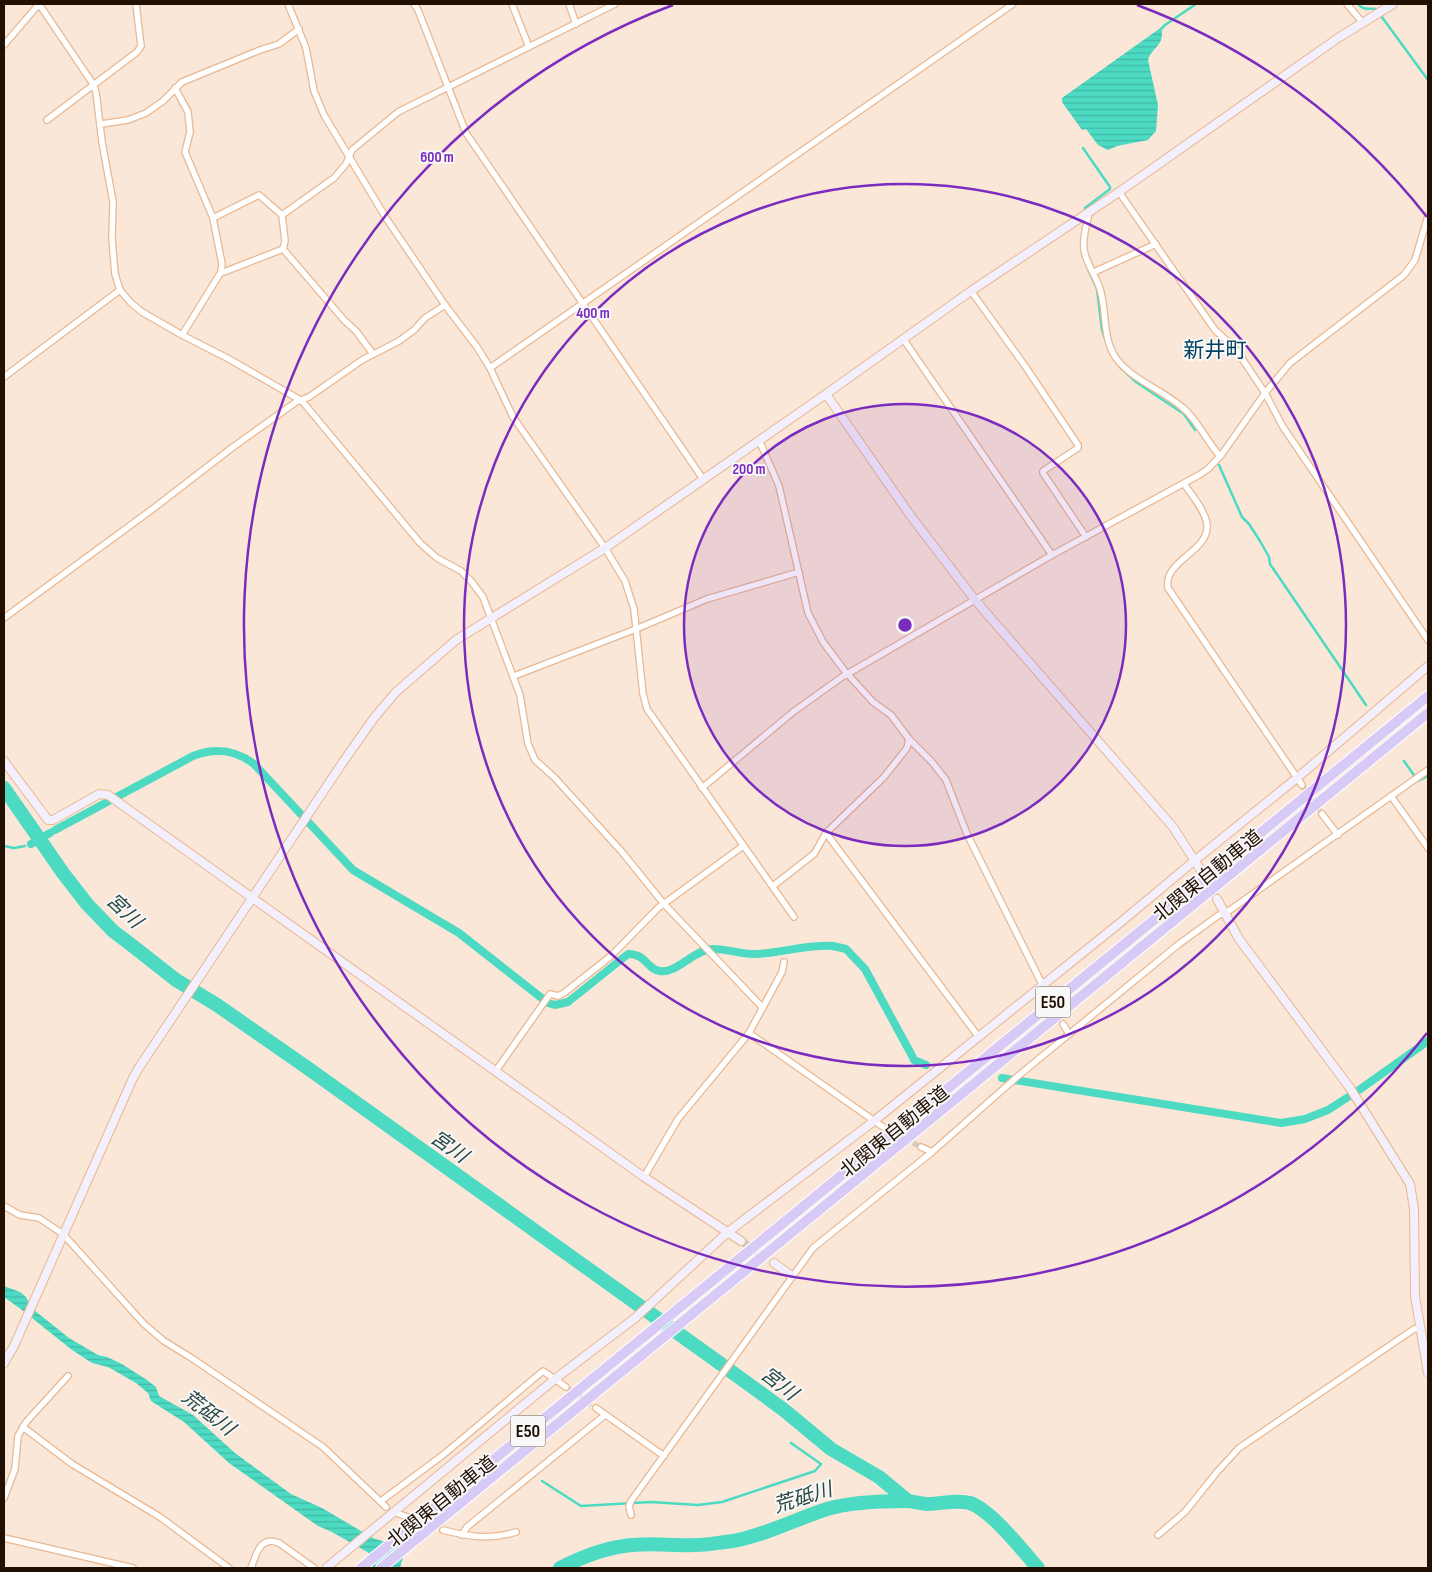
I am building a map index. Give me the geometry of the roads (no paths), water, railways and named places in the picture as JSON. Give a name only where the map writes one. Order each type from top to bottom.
[{"type":"highway","name":"北関東自動車道","points":[[361,1568],[1428,696]]},
{"type":"highway","name":"北関東自動車道","points":[[381,1568],[1428,713]]},
{"type":"street","points":[[4,45],[39,4],[94,86],[113,202],[112,239],[115,274],[120,290],[142,312],[302,401],[420,543],[437,558],[461,571],[472,581],[483,597],[514,676],[520,695],[528,744],[535,760],[554,777],[622,852],[664,904],[763,1008]]},
{"type":"street","points":[[47,120],[133,57],[141,46],[136,4]]},
{"type":"street","points":[[288,4],[306,48],[312,85],[320,108],[386,218],[445,305],[477,347],[490,368],[513,417],[605,548],[624,580],[630,595],[636,629],[643,694],[647,709],[794,917]]},
{"type":"street","points":[[414,4],[466,133],[703,479]]},
{"type":"street","points":[[512,4],[529,47]]},
{"type":"street","points":[[569,4],[576,24]]},
{"type":"street","points":[[282,215],[334,178],[346,164],[352,150],[398,112],[615,4]]},
{"type":"street","points":[[490,368],[1013,4]]},
{"type":"street","points":[[1347,4],[1362,22]]},
{"type":"street","points":[[4,1363],[133,1078],[374,718],[396,692],[456,640],[605,548],[904,340],[971,291],[1119,192],[1362,22],[1393,4]]},
{"type":"street","points":[[101,124],[128,120],[142,115],[163,101],[182,82],[279,44],[299,29]]},
{"type":"street","points":[[175,88],[188,112],[190,132],[185,152],[213,218],[222,264],[221,272],[182,335]]},
{"type":"street","points":[[1119,192],[1215,330],[1235,348],[1265,393],[1283,427],[1428,640]]},
{"type":"street","points":[[213,218],[259,195],[282,215],[285,241],[283,248]]},
{"type":"street","points":[[1089,212],[1084,250],[1100,291],[1106,330],[1116,358],[1132,373],[1169,396],[1185,409],[1209,444],[1220,456]]},
{"type":"street","points":[[702,788],[806,702],[842,676],[1052,555],[1184,484],[1208,469],[1220,456],[1265,393],[1290,363],[1404,275],[1414,260],[1428,216]]},
{"type":"street","points":[[1094,272],[1156,244]]},
{"type":"street","points":[[221,272],[283,248]]},
{"type":"street","points":[[283,248],[344,320],[356,331],[373,354]]},
{"type":"street","points":[[4,377],[120,290]]},
{"type":"street","points":[[971,291],[1025,366],[1078,445],[1078,448],[1043,471],[1043,473],[1086,537]]},
{"type":"street","points":[[4,618],[296,402],[302,401],[342,372],[400,341],[425,318],[445,305]]},
{"type":"street","points":[[904,340],[1052,555]]},
{"type":"street","points":[[826,394],[910,515],[975,600],[1173,827],[1200,869]]},
{"type":"street","points":[[759,440],[779,486],[808,613],[814,628],[832,656],[873,702],[891,715],[909,739],[932,762],[946,780],[967,834],[1048,994]]},
{"type":"street","points":[[1184,484],[1203,516],[1207,528],[1201,542],[1168,577],[1168,588],[1302,785]]},
{"type":"street","points":[[514,676],[636,629],[707,599],[800,572]]},
{"type":"street","points":[[326,1568],[555,1378],[653,1303],[728,1232],[874,1121],[1121,922],[1297,778],[1428,666]]},
{"type":"street","points":[[773,886],[814,854],[826,833],[884,777],[907,748],[909,739]]},
{"type":"street","points":[[4,761],[45,816],[51,821],[99,794],[108,795],[644,1177],[741,1241]]},
{"type":"street","points":[[630,1514],[630,1504],[813,1248],[932,1152],[1007,1085],[1179,944],[1218,915],[1230,910],[1338,835],[1428,770]]},
{"type":"street","points":[[1391,796],[1428,848]]},
{"type":"street","points":[[1322,814],[1338,835]]},
{"type":"street","points":[[826,833],[978,1036]]},
{"type":"street","points":[[495,1072],[550,994],[558,996],[564,993],[604,961],[664,904],[743,846]]},
{"type":"street","points":[[1217,899],[1239,939],[1350,1088],[1410,1184],[1414,1209],[1414,1282],[1419,1328],[1428,1373]]},
{"type":"street","points":[[644,1177],[678,1119],[749,1033],[782,972],[784,962]]},
{"type":"street","points":[[1063,1024],[1068,1034]]},
{"type":"street","points":[[749,1033],[883,1127]]},
{"type":"street","points":[[921,1147],[932,1152]]},
{"type":"street","points":[[4,1206],[20,1215],[39,1218],[63,1234],[144,1324],[159,1337],[323,1447],[386,1506]]},
{"type":"street","points":[[774,1263],[792,1276]]},
{"type":"street","points":[[1158,1535],[1185,1512],[1239,1448],[1406,1334],[1419,1328]]},
{"type":"street","points":[[381,1501],[443,1454],[543,1371],[566,1387]]},
{"type":"street","points":[[4,1498],[15,1469],[18,1436],[27,1421],[68,1376]]},
{"type":"street","points":[[596,1408],[664,1456]]},
{"type":"street","points":[[462,1535],[468,1527],[605,1415]]},
{"type":"street","points":[[23,1427],[72,1464],[160,1517],[229,1568]]},
{"type":"street","points":[[399,1514],[411,1518]]},
{"type":"street","points":[[443,1530],[462,1535],[492,1538],[516,1532]]},
{"type":"street","points":[[4,1538],[133,1568]]},
{"type":"street","points":[[252,1568],[260,1545],[272,1540],[279,1542],[314,1568]]},
{"type":"water","points":[[1159,29],[1162,31],[1161,40],[1148,60],[1158,105],[1156,131],[1148,140],[1117,146],[1108,150],[1098,145],[1086,129],[1082,130],[1062,102],[1062,98]]},
{"type":"water","points":[[4,1286],[20,1292],[26,1297],[34,1310],[69,1338],[98,1355],[122,1364],[147,1380],[156,1387],[159,1396],[193,1415],[235,1453],[291,1494],[322,1508],[373,1538],[400,1547],[408,1552],[403,1557],[400,1568],[373,1568],[369,1553],[318,1526],[229,1463],[184,1422],[151,1401],[148,1393],[136,1383],[108,1367],[92,1363],[72,1350],[4,1297]]},
{"type":"waterway","points":[[1160,30],[1196,4]]},
{"type":"waterway","points":[[1358,4],[1364,8],[1376,9],[1428,80]]},
{"type":"waterway","points":[[1083,148],[1110,187],[1110,189],[1085,208]]},
{"type":"waterway","points":[[1088,269],[1097,289],[1102,330],[1108,347]]},
{"type":"waterway","points":[[1120,367],[1136,382],[1184,414],[1195,430]]},
{"type":"waterway","points":[[1219,465],[1242,517],[1260,541],[1269,557],[1270,564],[1366,705]]},
{"type":"waterway","points":[[55,830],[193,756],[210,751],[225,751],[247,759],[254,764],[353,870],[459,933],[548,1003],[555,1005],[568,1002],[628,954],[643,959],[656,970],[666,971],[699,953],[712,949],[757,954],[814,946],[833,946],[846,949],[865,969],[914,1060],[926,1065]]},
{"type":"waterway","points":[[1404,761],[1418,781],[1428,776]]},
{"type":"waterway","name":"宮川","points":[[4,788],[63,873],[87,904],[113,931],[176,980],[217,1005],[309,1069],[714,1359],[784,1410],[831,1449],[879,1477],[908,1501]]},
{"type":"waterway","name":"宮川","points":[[31,844],[50,833]]},
{"type":"waterway","points":[[4,846],[14,848],[25,846]]},
{"type":"waterway","points":[[1002,1078],[1281,1123],[1305,1119],[1328,1110],[1428,1041]]},
{"type":"waterway","points":[[542,1481],[581,1506],[651,1502],[698,1505],[722,1502],[815,1471],[821,1464],[791,1443]]},
{"type":"waterway","name":"宮川","points":[[828,1452],[831,1449]]},
{"type":"waterway","name":"荒砥川","points":[[560,1568],[591,1554],[615,1547],[642,1544],[701,1545],[733,1541],[781,1527],[827,1509],[866,1502],[886,1501],[928,1504],[970,1503],[997,1522],[1038,1568]]},
{"type":"tunnel","points":[[1302,785],[1322,814]]},
{"type":"tunnel","points":[[1200,869],[1217,899]]},
{"type":"tunnel","points":[[1047,994],[1063,1024]]},
{"type":"tunnel","points":[[883,1127],[921,1147]]},
{"type":"tunnel","points":[[741,1241],[774,1263]]},
{"type":"tunnel","points":[[566,1387],[596,1408]]},
{"type":"district","name":"新井町","points":[[1215,350]]}]
